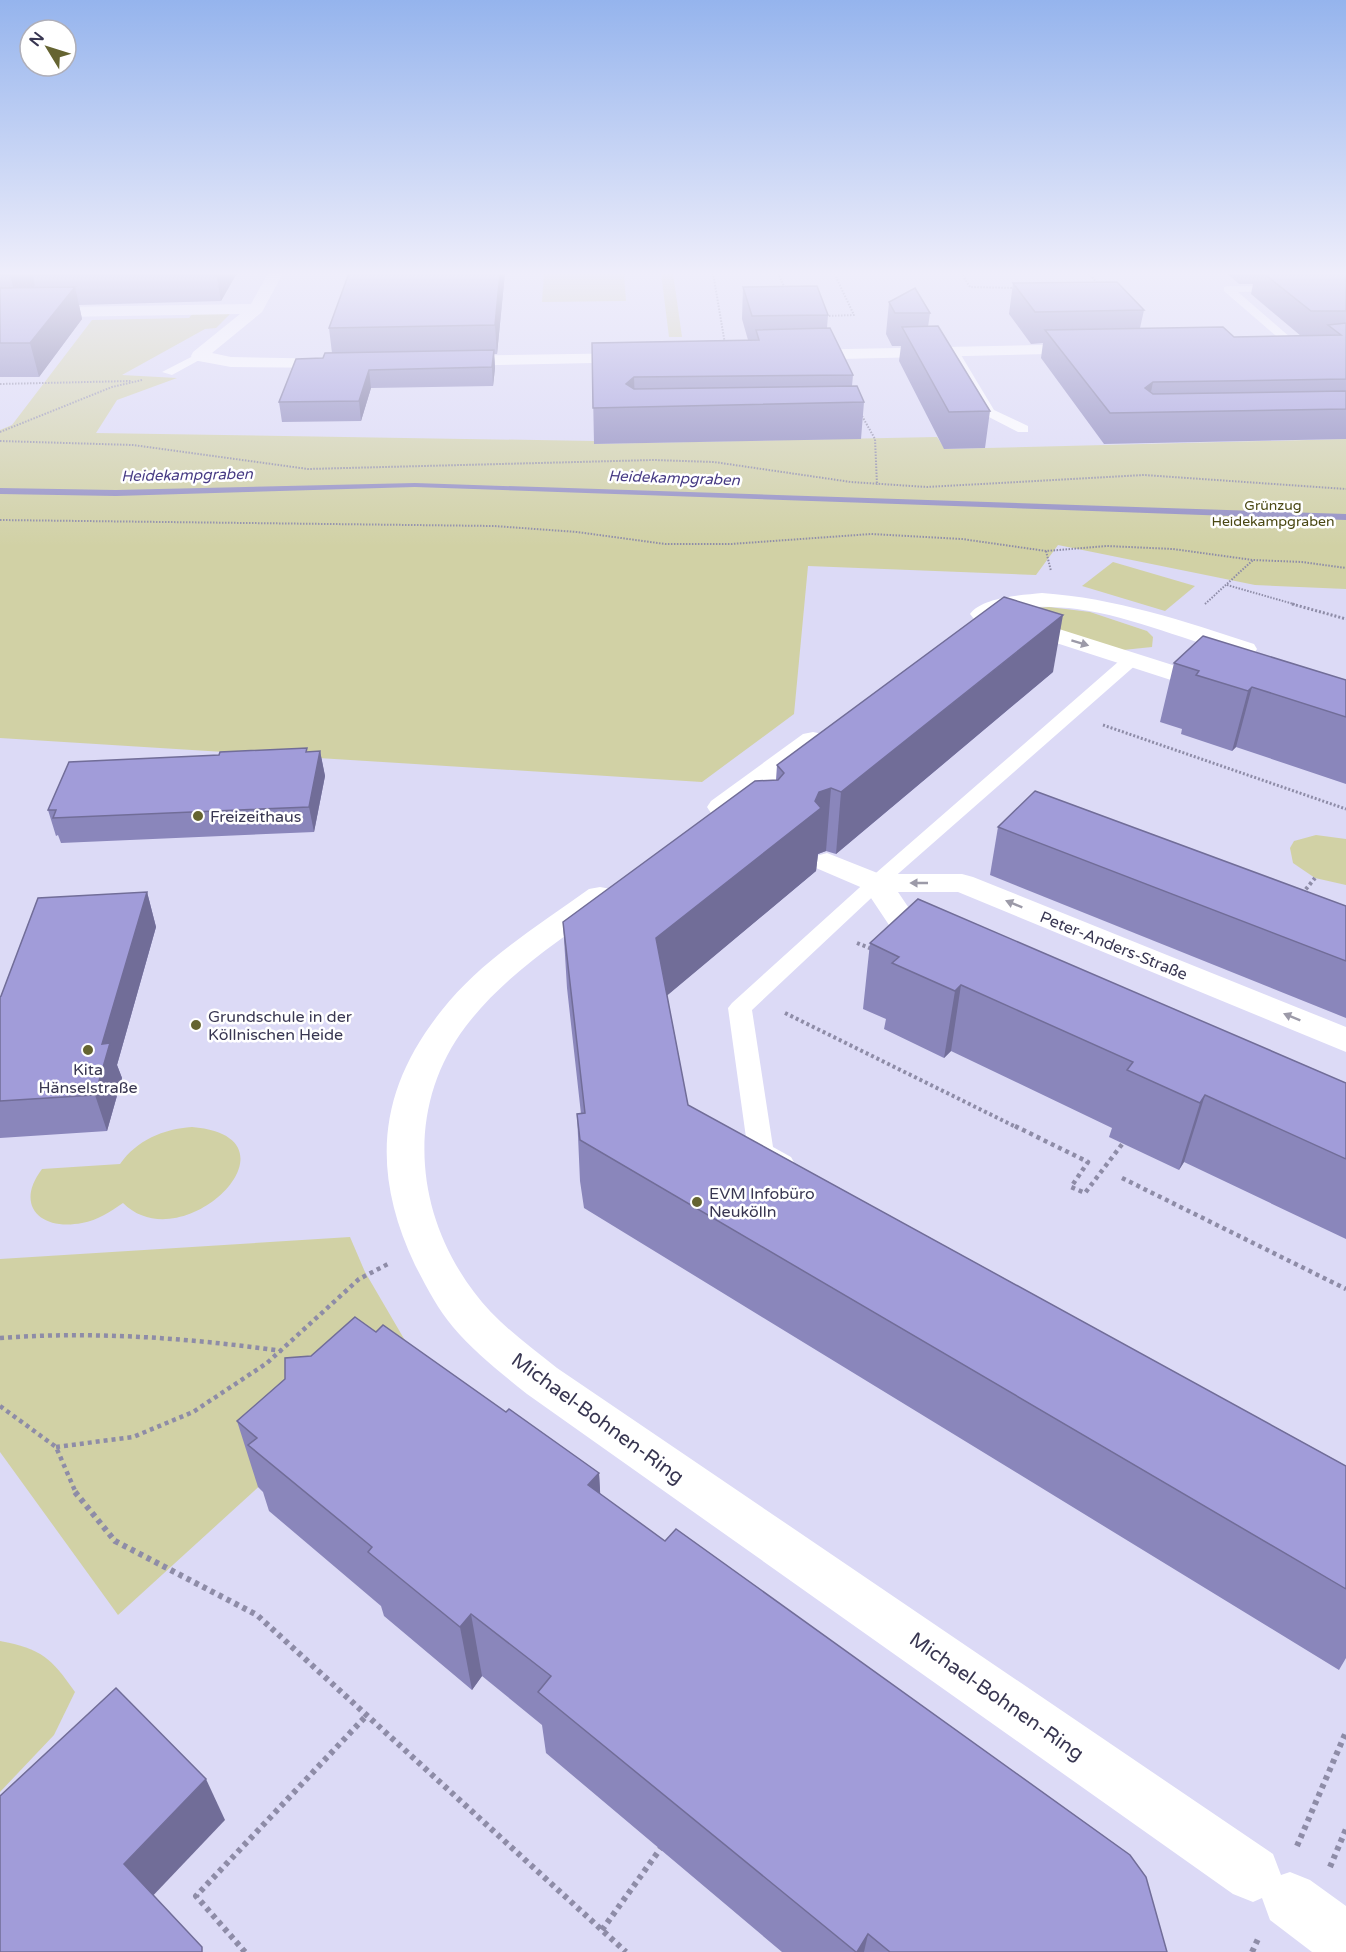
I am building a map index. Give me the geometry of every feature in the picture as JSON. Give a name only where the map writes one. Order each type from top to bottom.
[{"type":"street","points":[[264,364],[316,364]]},
{"type":"street","points":[[956,633],[984,613],[1010,604],[1059,600],[1109,608],[1264,655]]},
{"type":"street","points":[[984,613],[1237,693]]},
{"type":"street","points":[[1143,663],[1185,631]]},
{"type":"street","points":[[743,826],[705,819],[834,724]]},
{"type":"street","name":"Peter-Anders-Straße","points":[[827,862],[876,883],[962,883],[1346,1040]]},
{"type":"street","name":"Michael-Bohnen-Ring","points":[[625,878],[502,967],[454,1019],[423,1071],[405,1134],[404,1161],[415,1211],[430,1251],[460,1305],[512,1358],[543,1381],[1275,1889],[1346,1942]]},
{"type":"street","points":[[876,883],[910,933],[965,957]]},
{"type":"lane","points":[[168,372],[183,364]]},
{"type":"lane","points":[[838,364],[862,416]]},
{"type":"lane","points":[[961,364],[988,412],[1023,429]]},
{"type":"lane","points":[[802,1175],[761,1152],[740,1008],[876,883],[1070,714],[1143,663]]},
{"type":"path","points":[[0,432],[112,387],[168,372]]},
{"type":"path","points":[[0,384],[140,381]]},
{"type":"path","points":[[862,416],[869,423],[875,437],[877,484]]},
{"type":"path","points":[[0,441],[133,445],[308,469],[654,460],[714,462],[877,484],[960,486],[1096,476],[1144,476],[1346,489]]},
{"type":"path","points":[[0,520],[494,526],[577,532],[665,544],[731,544],[871,534],[962,539],[1046,551],[1107,546],[1173,549],[1253,560],[1302,562],[1346,568]]},
{"type":"path","points":[[1185,631],[1253,560]]},
{"type":"path","points":[[1227,585],[1346,619]]},
{"type":"path","points":[[1070,714],[1346,809]]},
{"type":"path","points":[[1300,897],[1315,878]]},
{"type":"path","points":[[752,997],[1088,1162],[1071,1186],[1085,1193],[1123,1143]]},
{"type":"path","points":[[1122,1178],[1346,1289]]},
{"type":"path","points":[[56,1447],[132,1437],[177,1420],[230,1389],[282,1351],[365,1272],[430,1251]]},
{"type":"path","points":[[0,1338],[40,1334],[126,1335],[204,1339],[282,1351]]},
{"type":"path","points":[[0,1406],[56,1447],[72,1488],[115,1541],[257,1615],[626,1952]]},
{"type":"path","points":[[245,1952],[196,1896],[367,1715]]},
{"type":"path","points":[[1252,1952],[1275,1889],[1346,1732]]},
{"type":"path","points":[[602,1930],[671,1835]]},
{"type":"green space","name":"Grünzug Heidekampgraben","points":[[58,364],[142,364],[122,375],[177,378],[117,400],[96,433],[594,441],[595,444],[937,437],[945,449],[1346,439],[1346,589],[1255,585],[1058,545],[1036,575],[808,566],[794,714],[702,782],[0,738],[0,430],[12,425]]},
{"type":"green space","points":[[1113,562],[1195,586],[1165,611],[1082,586]]},
{"type":"green space","points":[[1049,607],[1090,612],[1147,631],[1153,637],[1152,647],[1123,650],[1008,614],[1031,608]]},
{"type":"green space","points":[[1316,835],[1346,839],[1346,885],[1315,878],[1293,863],[1290,848],[1294,841]]},
{"type":"green space","points":[[192,1127],[225,1136],[239,1152],[238,1171],[224,1191],[202,1208],[176,1218],[148,1217],[123,1203],[93,1220],[67,1224],[55,1223],[36,1213],[31,1194],[34,1182],[42,1169],[120,1164],[134,1148],[152,1137],[171,1130]]},
{"type":"green space","points":[[350,1237],[365,1272],[410,1349],[118,1615],[0,1452],[0,1259]]},
{"type":"green space","points":[[0,1641],[26,1648],[44,1657],[52,1663],[75,1692],[54,1735],[0,1792]]},
{"type":"building","points":[[294,364],[492,364],[492,367],[369,370],[359,401],[279,402]]},
{"type":"building","points":[[592,364],[848,364],[853,375],[634,377],[626,384],[634,389],[857,386],[864,402],[593,408]]},
{"type":"building","points":[[923,364],[961,364],[990,411],[949,412]]},
{"type":"building","points":[[1072,364],[1346,364],[1346,379],[1153,382],[1145,388],[1153,394],[1346,391],[1346,409],[1110,413]]},
{"type":"building","points":[[1004,597],[1063,615],[841,792],[831,788],[819,792],[815,801],[821,808],[656,938],[688,1105],[1346,1466],[1346,1589],[580,1140],[577,1114],[585,1113],[563,922],[755,781],[778,780],[784,773],[777,765]]},
{"type":"building","points":[[1203,636],[1346,680],[1346,717],[1252,687],[1248,691],[1196,675],[1199,671],[1174,663]]},
{"type":"building","points":[[307,748],[306,752],[320,751],[309,807],[53,818],[56,810],[48,810],[69,762],[219,755],[220,752]]},
{"type":"building","points":[[1035,791],[1346,906],[1346,961],[998,827]]},
{"type":"building","points":[[147,892],[102,1044],[110,1043],[95,1095],[0,1101],[0,997],[38,898]]},
{"type":"building","points":[[918,899],[1346,1083],[1346,1159],[1205,1095],[1200,1103],[1127,1070],[1133,1062],[961,985],[955,991],[892,963],[899,957],[870,943]]},
{"type":"building","points":[[355,1317],[376,1332],[383,1325],[506,1412],[509,1409],[599,1473],[588,1485],[665,1541],[676,1529],[1130,1855],[1146,1877],[1167,1952],[890,1952],[868,1934],[856,1952],[538,1692],[551,1676],[471,1614],[460,1627],[368,1552],[372,1547],[248,1445],[257,1438],[237,1421],[285,1379],[285,1358],[311,1356]]},
{"type":"building","points":[[116,1688],[206,1779],[124,1864],[202,1947],[202,1952],[0,1952],[0,1796]]},
{"type":"waterway","name":"Heidekampgraben","points":[[0,491],[116,493],[415,485],[1346,517]]},
{"type":"place","name":"Freizeithaus","points":[[198,816]]},
{"type":"place","name":"Grundschule in der Köllnischen Heide","points":[[196,1025]]},
{"type":"place","name":"Kita Hänselstraße","points":[[88,1050]]},
{"type":"place","name":"EVM Infobüro Neukölln","points":[[697,1202]]}]
